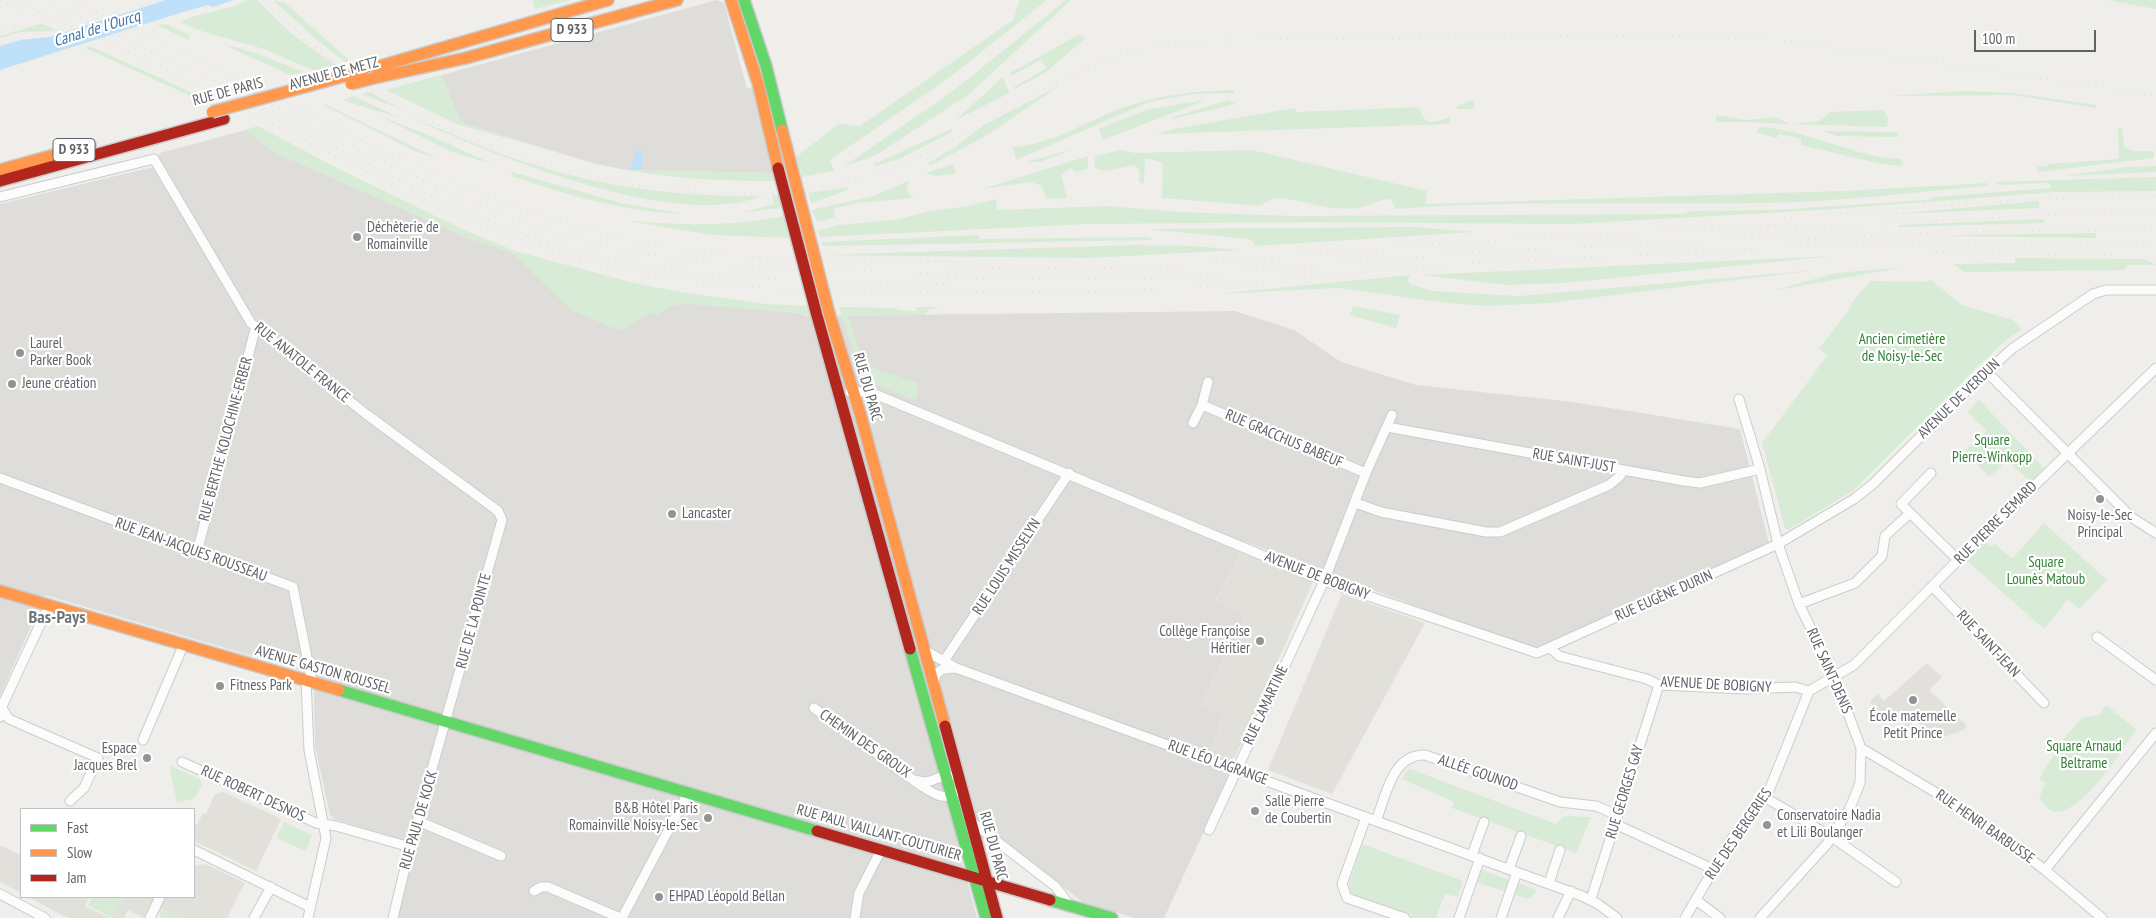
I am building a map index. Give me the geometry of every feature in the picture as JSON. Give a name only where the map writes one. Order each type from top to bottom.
[{"type":"main road","name":"RUE DE PARIS","points":[[0,170],[608,0]]},
{"type":"main road","name":"AVENUE DE METZ","points":[[0,181],[374,78],[466,58],[677,0]]},
{"type":"main road","name":"RUE DU PARC","points":[[732,0],[777,131],[829,313],[854,392],[997,918]]},
{"type":"main road","name":"RUE DU PARC","points":[[744,0],[766,66],[777,131],[778,168],[834,371],[940,778],[950,797],[986,918]]},
{"type":"main road","name":"AVENUE GASTON ROUSSEL","points":[[0,591],[638,778]]},
{"type":"main road","name":"RUE PAUL VAILLANT-COUTURIER","points":[[638,778],[1112,918]]},
{"type":"street","name":"RUE ANATOLE FRANCE","points":[[0,197],[154,159],[252,323],[366,414],[498,511],[502,520]]},
{"type":"street","name":"AVENUE DE VERDUN","points":[[1778,544],[1854,499],[1873,484],[1986,371],[2013,348],[2093,294],[2106,290],[2156,290]]},
{"type":"street","name":"RUE BERTHE KOLOCHINE-ERBER","points":[[197,552],[256,326]]},
{"type":"street","name":"RUE PIERRE SEMARD","points":[[1809,691],[1854,665],[1958,560],[2156,368]]},
{"type":"street","points":[[1986,371],[2131,517],[2156,533]]},
{"type":"street","points":[[1193,423],[1202,405],[1208,382]]},
{"type":"street","name":"AVENUE DE BOBIGNY","points":[[840,395],[854,392],[870,392],[1069,473],[1324,581],[1524,650],[1537,653],[1550,648],[1559,656],[1647,679],[1659,685],[1746,688],[1795,687],[1809,691]]},
{"type":"street","name":"RUE SAINT-DENIS","points":[[1739,399],[1760,469],[1778,544],[1799,604],[1834,676],[1861,748],[1860,783],[1850,808],[1832,838],[1760,918]]},
{"type":"street","name":"RUE GRACCHUS BABEUF","points":[[1202,405],[1366,473]]},
{"type":"street","points":[[1324,581],[1356,503],[1366,473],[1392,415]]},
{"type":"street","name":"RUE SAINT-JUST","points":[[1387,428],[1700,483],[1760,469]]},
{"type":"street","points":[[1356,503],[1381,512],[1486,532],[1500,532],[1609,484],[1620,476],[1623,470]]},
{"type":"street","points":[[1931,472],[1901,504],[1909,514],[1958,560]]},
{"type":"street","name":"RUE LOUIS MISSELYN","points":[[944,661],[1069,473]]},
{"type":"street","name":"RUE JEAN-JACQUES ROUSSEAU","points":[[0,478],[197,552],[286,582],[293,587],[309,681]]},
{"type":"street","points":[[1799,604],[1855,583],[1882,556],[1885,536],[1909,514]]},
{"type":"street","name":"RUE DE LA POINTE","points":[[446,722],[502,520]]},
{"type":"street","name":"RUE EUGÈNE DURIN","points":[[1550,648],[1778,544]]},
{"type":"street","name":"RUE LAMARTINE","points":[[1209,830],[1324,581]]},
{"type":"street","name":"RUE SAINT-JEAN","points":[[1932,586],[2044,703]]},
{"type":"street","points":[[52,606],[51,615],[8,706],[2,713],[9,720],[98,758],[84,788],[70,801]]},
{"type":"street","points":[[2097,637],[2156,680]]},
{"type":"street","points":[[143,740],[183,646]]},
{"type":"street","name":"RUE LÉO LAGRANGE","points":[[924,650],[956,668],[1591,899],[1617,918]]},
{"type":"street","points":[[934,685],[935,675],[939,670],[956,668]]},
{"type":"street","points":[[308,918],[326,838],[309,750],[309,681]]},
{"type":"street","name":"RUE GEORGES GAY","points":[[1591,899],[1659,685]]},
{"type":"street","name":"RUE DES BERGERIES","points":[[1685,918],[1732,838],[1766,798],[1809,691]]},
{"type":"street","name":"CHEMIN DES GROUX","points":[[814,708],[935,794],[950,797]]},
{"type":"street","name":"RUE PAUL DE KOCK","points":[[393,918],[410,847],[446,722]]},
{"type":"street","points":[[2045,870],[2156,733]]},
{"type":"street","name":"RUE HENRI BARBUSSE","points":[[1861,748],[1965,810],[2045,870],[2102,918]]},
{"type":"street","name":"ALLÉE GOUNOD","points":[[1376,821],[1398,766],[1414,755],[1425,755],[1560,802],[1596,806],[1616,819]]},
{"type":"street","name":"RUE ROBERT DESNOS","points":[[182,762],[316,823],[410,847]]},
{"type":"street","points":[[935,794],[932,785],[940,778],[954,777],[961,782],[958,790],[950,797]]},
{"type":"street","name":"CHEMIN DES GROUX","points":[[915,780],[923,782],[940,778]]},
{"type":"street","points":[[534,891],[541,887],[548,888],[621,918],[688,793]]},
{"type":"street","points":[[1766,798],[1832,838],[1896,882]]},
{"type":"street","points":[[1366,817],[1342,884],[1343,891],[1347,898],[1404,918]]},
{"type":"street","points":[[1616,819],[1713,869]]},
{"type":"street","points":[[418,821],[501,856]]},
{"type":"street","points":[[972,822],[1056,888],[1069,906]]},
{"type":"street","points":[[1458,918],[1484,822]]},
{"type":"street","points":[[1500,918],[1521,836]]},
{"type":"street","points":[[195,850],[310,907]]},
{"type":"street","points":[[855,918],[859,893],[881,850]]},
{"type":"street","points":[[1549,883],[1560,850]]},
{"type":"street","points":[[254,918],[271,887]]},
{"type":"street","points":[[1558,918],[1571,892]]},
{"type":"street","points":[[0,894],[29,914],[46,918]]},
{"type":"street","points":[[150,918],[160,898]]},
{"type":"street","points":[[1696,900],[1720,918]]},
{"type":"shaded area","points":[[717,0],[724,3],[747,89],[756,86],[772,173],[626,170],[592,163],[462,123],[394,88]]},
{"type":"shaded area","points":[[257,127],[465,237],[669,301],[799,313],[806,316],[1235,311],[1294,330],[1341,362],[1416,385],[1573,402],[1740,429],[1770,548],[1535,651],[1246,542],[1216,600],[1246,615],[1201,705],[1223,715],[1217,729],[1220,730],[1209,752],[1236,762],[1164,918],[1135,918],[1084,903],[979,823],[960,855],[977,918],[396,918],[417,844],[334,819],[330,815],[315,746],[314,694],[317,675],[45,595],[0,696],[0,204],[153,167],[160,153]]},
{"type":"shaded area","name":"Collège Françoise Héritier","points":[[1242,550],[1311,578],[1312,584],[1235,757],[1229,760],[1209,752],[1220,731],[1217,729],[1223,715],[1201,705],[1246,616],[1216,601]]},
{"type":"shaded area","points":[[1342,594],[1425,623],[1332,794],[1268,770]]},
{"type":"shaded area","name":"École maternelle Petit Prince","points":[[1927,663],[1942,677],[1929,690],[1967,726],[1965,729],[1945,737],[1935,726],[1929,732],[1915,720],[1907,728],[1900,718],[1894,721],[1890,715],[1881,720],[1870,701],[1878,694],[1884,701]]},
{"type":"shaded area","points":[[223,792],[281,819],[256,871],[195,841],[195,824],[197,825],[203,813],[206,814],[215,794]]},
{"type":"shaded area","points":[[0,845],[20,855],[20,892],[0,882]]},
{"type":"shaded area","points":[[206,864],[245,883],[227,918],[180,918],[158,906],[162,898],[195,898],[195,866]]},
{"type":"shaded area","points":[[30,898],[89,898],[85,906],[109,918],[68,918]]},
{"type":"shaded area","points":[[92,898],[154,898],[144,918],[128,910],[124,918],[112,918],[88,905]]},
{"type":"green space","points":[[248,0],[257,0],[292,34],[335,65],[315,71],[264,49],[204,32],[180,22]]},
{"type":"green space","points":[[273,0],[285,3],[349,60],[345,62],[317,40]]},
{"type":"green space","points":[[533,0],[571,0],[535,9]]},
{"type":"green space","points":[[1020,0],[1047,0],[950,77],[830,160],[834,171],[802,177],[796,157],[839,124],[860,126],[1013,20]]},
{"type":"green space","points":[[1066,0],[1071,0],[968,95],[876,155],[843,167],[953,91]]},
{"type":"green space","points":[[2107,0],[2156,0],[2156,9]]},
{"type":"green space","points":[[43,23],[56,31],[21,32],[0,38],[0,36]]},
{"type":"green space","points":[[166,24],[189,35],[189,40],[157,25]]},
{"type":"green space","points":[[1078,35],[1086,38],[1046,72],[1015,89],[1014,87],[1047,68],[1041,60],[1011,76],[1010,73]]},
{"type":"green space","points":[[220,43],[256,53],[303,72],[290,75]]},
{"type":"green space","points":[[90,46],[208,100],[199,104],[194,102],[193,97],[85,48]]},
{"type":"green space","points":[[441,75],[462,123],[557,152],[459,125],[386,90]]},
{"type":"green space","points":[[1003,77],[1009,93],[956,120]]},
{"type":"green space","points":[[1062,84],[986,136],[931,165],[927,164],[956,146],[982,126]]},
{"type":"green space","points":[[1234,90],[1234,93],[1192,94],[1149,102],[1016,160],[1013,147],[1028,145],[1058,136],[1128,106],[1181,94]]},
{"type":"green space","points":[[1965,91],[2013,93],[2096,105],[2096,108],[2013,95],[1888,96]]},
{"type":"green space","points":[[370,92],[401,109],[361,94]]},
{"type":"green space","points":[[354,96],[400,118],[342,100]]},
{"type":"green space","points":[[1206,100],[1103,140],[1099,129],[1148,109]]},
{"type":"green space","points":[[1228,100],[1236,104],[1171,118]]},
{"type":"green space","points":[[1474,100],[1474,109],[1455,109],[1461,104]]},
{"type":"green space","points":[[323,105],[326,105],[439,159],[415,151]]},
{"type":"green space","points":[[1419,107],[1428,121],[1435,122],[1450,117],[1450,124],[1156,134],[1179,128],[1295,108],[1296,112]]},
{"type":"green space","points":[[1884,110],[1888,118],[1887,127],[1791,124],[1819,121],[1831,112]]},
{"type":"green space","points":[[1716,115],[1746,120],[1776,117],[1789,124],[1716,122]]},
{"type":"green space","points":[[382,117],[426,134],[495,165],[452,152]]},
{"type":"green space","points":[[414,119],[501,154],[543,168],[604,183],[666,192],[761,196],[724,204],[682,204],[635,197],[537,169],[491,152]]},
{"type":"green space","points":[[258,126],[331,165],[464,230],[515,251],[634,283],[680,292],[766,304],[809,306],[811,316],[799,313],[687,304],[675,305],[656,315],[651,313],[620,331],[571,310],[514,254],[465,237],[275,153],[245,130]]},
{"type":"green space","points":[[1759,127],[1795,133],[1864,153],[1901,159],[1903,166],[1882,164],[1801,145],[1801,139],[1778,134],[1777,138],[1757,133]]},
{"type":"green space","points":[[2118,128],[2122,128],[2124,146],[2132,151],[2154,151],[2154,158],[2037,172],[2037,167],[2048,166],[2048,164],[2119,159]]},
{"type":"green space","points":[[951,129],[952,132],[899,159],[875,166],[874,164]]},
{"type":"green space","points":[[1822,131],[1898,132],[1898,137],[1837,136]]},
{"type":"green space","points":[[1076,148],[1040,162],[1027,162]]},
{"type":"green space","points":[[1121,150],[1135,153],[1252,150],[1427,191],[1425,204],[1844,191],[1988,183],[1987,186],[1848,199],[1792,202],[1534,204],[1396,209],[1390,199],[1345,209],[1273,198],[1260,206],[1162,198],[1163,163],[1145,158],[1144,184],[1139,182],[1140,172],[1135,165],[1104,171],[1095,168],[1095,156]]},
{"type":"green space","points":[[1088,156],[1088,169],[1076,172],[1071,168],[1061,175],[1067,198],[1046,199],[1042,186],[1031,182],[982,189]]},
{"type":"green space","points":[[954,164],[956,174],[935,176],[925,173]]},
{"type":"green space","points":[[2156,166],[2156,172],[2063,176],[2128,167]]},
{"type":"green space","points":[[626,170],[772,173],[774,181],[700,179]]},
{"type":"green space","points":[[512,172],[621,203],[684,214],[639,210],[596,201],[511,176]]},
{"type":"green space","points":[[2156,177],[2156,191],[2055,192],[1836,209],[1571,224],[1311,222],[1087,224],[820,237],[818,230],[840,225],[899,219],[996,199],[997,210],[1107,206],[1181,212],[1294,216],[1684,214],[1691,211],[1774,210],[1926,200],[1935,197],[2052,188],[2048,183],[1998,185],[1996,182]]},
{"type":"green space","points":[[910,180],[906,187],[909,194],[914,198],[856,203],[834,209],[835,217],[817,222],[812,210],[873,196]]},
{"type":"green space","points":[[850,187],[843,192],[811,203],[808,193]]},
{"type":"green space","points":[[772,195],[779,195],[781,208],[744,212],[774,204]]},
{"type":"green space","points":[[2039,201],[2039,208],[1893,214]]},
{"type":"green space","points":[[784,216],[790,238],[713,235],[628,221],[706,224],[745,222]]},
{"type":"green space","points":[[2044,219],[2044,223],[1898,227],[1899,225]]},
{"type":"green space","points":[[1415,227],[1474,232],[1255,246],[1253,241],[1248,239],[1147,229]]},
{"type":"green space","points":[[2096,233],[2096,238],[1952,236],[1955,235]]},
{"type":"green space","points":[[978,235],[980,239],[1150,237],[1152,240],[823,246],[822,242]]},
{"type":"green space","points":[[1137,245],[1193,246],[1241,250],[1087,258],[822,255]]},
{"type":"green space","points":[[1833,256],[1563,283],[1506,285],[1420,275]]},
{"type":"green space","points":[[2015,258],[2145,259],[2156,265],[2128,265],[2124,270],[1964,272],[1954,264],[2015,263]]},
{"type":"green space","points":[[1904,267],[1772,291],[1836,273]]},
{"type":"green space","points":[[1817,270],[1549,303],[1487,306],[1446,303],[1339,288],[1216,294],[1410,275],[1408,280],[1410,284],[1432,291],[1519,296]]},
{"type":"green space","name":"Ancien cimetière de Noisy-le-Sec","points":[[1930,279],[1962,305],[2013,320],[2022,329],[2005,341],[1975,369],[1854,490],[1788,530],[1785,528],[1762,443],[1827,356],[1819,349],[1851,307],[1850,305],[1870,281],[1927,282]]},
{"type":"green space","points":[[1353,306],[1400,315],[1396,328],[1350,315]]},
{"type":"green space","points":[[839,307],[897,308],[897,310],[916,311],[917,307],[941,307],[929,310],[924,315],[848,316],[864,365],[918,383],[917,397],[914,400],[862,379]]},
{"type":"green space","name":"Square Pierre-Winkopp","points":[[1979,400],[2044,468],[2031,482],[2007,461],[1989,477],[1965,451],[1987,431],[1967,412]]},
{"type":"green space","name":"Square Lounès Matoub","points":[[2044,523],[2107,580],[2079,609],[2068,599],[2044,629],[1965,559],[1982,539],[1991,547],[1995,544],[2012,559]]},
{"type":"green space","name":"Square Arnaud Beltrame","points":[[2106,705],[2136,729],[2112,764],[2090,791],[2067,809],[2054,812],[2039,799],[2045,783],[2039,779],[2065,737],[2082,718],[2099,715]]},
{"type":"green space","points":[[169,765],[200,779],[202,785],[195,798],[177,803]]},
{"type":"green space","points":[[1410,769],[1556,824],[1564,816],[1591,817],[1576,853],[1452,808],[1454,802],[1402,779]]},
{"type":"green space","points":[[284,822],[312,835],[306,851],[276,838]]},
{"type":"green space","points":[[1362,844],[1463,881],[1458,897],[1445,894],[1436,918],[1410,918],[1411,914],[1350,893],[1349,884]]},
{"type":"green space","points":[[1474,867],[1537,890],[1528,899],[1470,880]]},
{"type":"green space","points":[[92,898],[124,898],[112,918],[88,905]]},
{"type":"green space","points":[[158,906],[180,918],[161,918]]},
{"type":"water","name":"Canal de l'Ourcq","points":[[166,0],[234,0],[213,7],[208,5],[183,12],[0,70],[0,46],[20,40],[50,37]]},
{"type":"water","points":[[637,150],[643,151],[642,170],[630,170]]},
{"type":"railway","points":[[14,0],[153,63],[412,196],[458,217],[499,233],[572,257],[637,272],[709,283],[763,288],[834,291],[1093,292],[1194,287],[1445,265],[1793,247],[2156,245]]},
{"type":"railway","points":[[43,0],[246,96]]},
{"type":"railway","points":[[71,0],[309,113],[403,162]]},
{"type":"railway","points":[[263,0],[289,25],[345,71],[375,91],[430,121],[492,147],[558,168],[627,184],[697,192],[766,193],[831,185],[892,168],[926,153],[1057,82],[1091,67],[1126,54],[1162,46],[1204,41],[1592,36],[1780,40],[2156,95]]},
{"type":"railway","points":[[0,1],[21,9]]},
{"type":"railway","points":[[0,33],[27,24]]},
{"type":"railway","points":[[241,89],[362,151],[444,190],[486,208],[572,237],[619,249],[715,263],[812,270],[958,273]]},
{"type":"railway","points":[[237,97],[392,176],[471,213],[553,243],[602,256],[652,266],[752,278],[955,284]]},
{"type":"railway","points":[[399,154],[460,184],[523,209],[588,230],[655,245],[693,251],[769,258],[961,262]]},
{"type":"railway","points":[[1784,217],[2032,199],[2156,196]]},
{"type":"railway","points":[[1789,229],[2044,215],[2156,213]]},
{"type":"railway","points":[[950,268],[1145,268],[1445,243],[1796,224]]},
{"type":"railway","points":[[1794,240],[1990,231],[2156,230]]},
{"type":"railway","points":[[948,279],[1146,279],[1452,254],[1801,235]]},
{"type":"railway","points":[[1929,252],[2156,256]]},
{"type":"traffic: fast","points":[[744,0],[766,66],[782,130]]},
{"type":"traffic: fast","points":[[910,649],[986,918]]},
{"type":"traffic: fast","points":[[339,690],[817,831]]},
{"type":"traffic: fast","points":[[1050,900],[1112,918]]},
{"type":"traffic: slow","points":[[363,71],[608,0]]},
{"type":"traffic: slow","points":[[374,78],[466,58],[677,0]]},
{"type":"traffic: slow","points":[[731,0],[758,83],[778,168]]},
{"type":"traffic: slow","points":[[212,112],[363,71]]},
{"type":"traffic: slow","points":[[351,84],[374,78]]},
{"type":"traffic: slow","points":[[782,130],[829,313]]},
{"type":"traffic: slow","points":[[0,170],[90,145]]},
{"type":"traffic: slow","points":[[829,313],[860,413],[945,726]]},
{"type":"traffic: slow","points":[[0,591],[339,690]]},
{"type":"traffic: jam","points":[[0,181],[224,119]]},
{"type":"traffic: jam","points":[[778,168],[816,312]]},
{"type":"traffic: jam","points":[[816,312],[910,649]]},
{"type":"traffic: jam","points":[[945,726],[997,918]]},
{"type":"traffic: jam","points":[[817,831],[1050,900]]},
{"type":"place","name":"Déchèterie de Romainville","points":[[357,237]]},
{"type":"place","name":"Laurel Parker Book","points":[[20,353]]},
{"type":"place","name":"Jeune création","points":[[12,384]]},
{"type":"place","name":"Noisy-le-Sec Principal","points":[[2100,499]]},
{"type":"place","name":"Lancaster","points":[[672,514]]},
{"type":"place","name":"Collège Françoise Héritier","points":[[1260,641]]},
{"type":"place","name":"Fitness Park","points":[[220,686]]},
{"type":"place","name":"École maternelle Petit Prince","points":[[1913,700]]},
{"type":"place","name":"Espace Jacques Brel","points":[[147,758]]},
{"type":"place","name":"Salle Pierre de Coubertin","points":[[1255,811]]},
{"type":"place","name":"B&B Hôtel Paris Romainville Noisy-le-Sec","points":[[708,818]]},
{"type":"place","name":"Conservatoire Nadia et Lili Boulanger","points":[[1767,825]]},
{"type":"place","name":"EHPAD Léopold Bellan","points":[[659,897]]},
{"type":"district","name":"Bas-Pays","points":[[57,618]]}]
